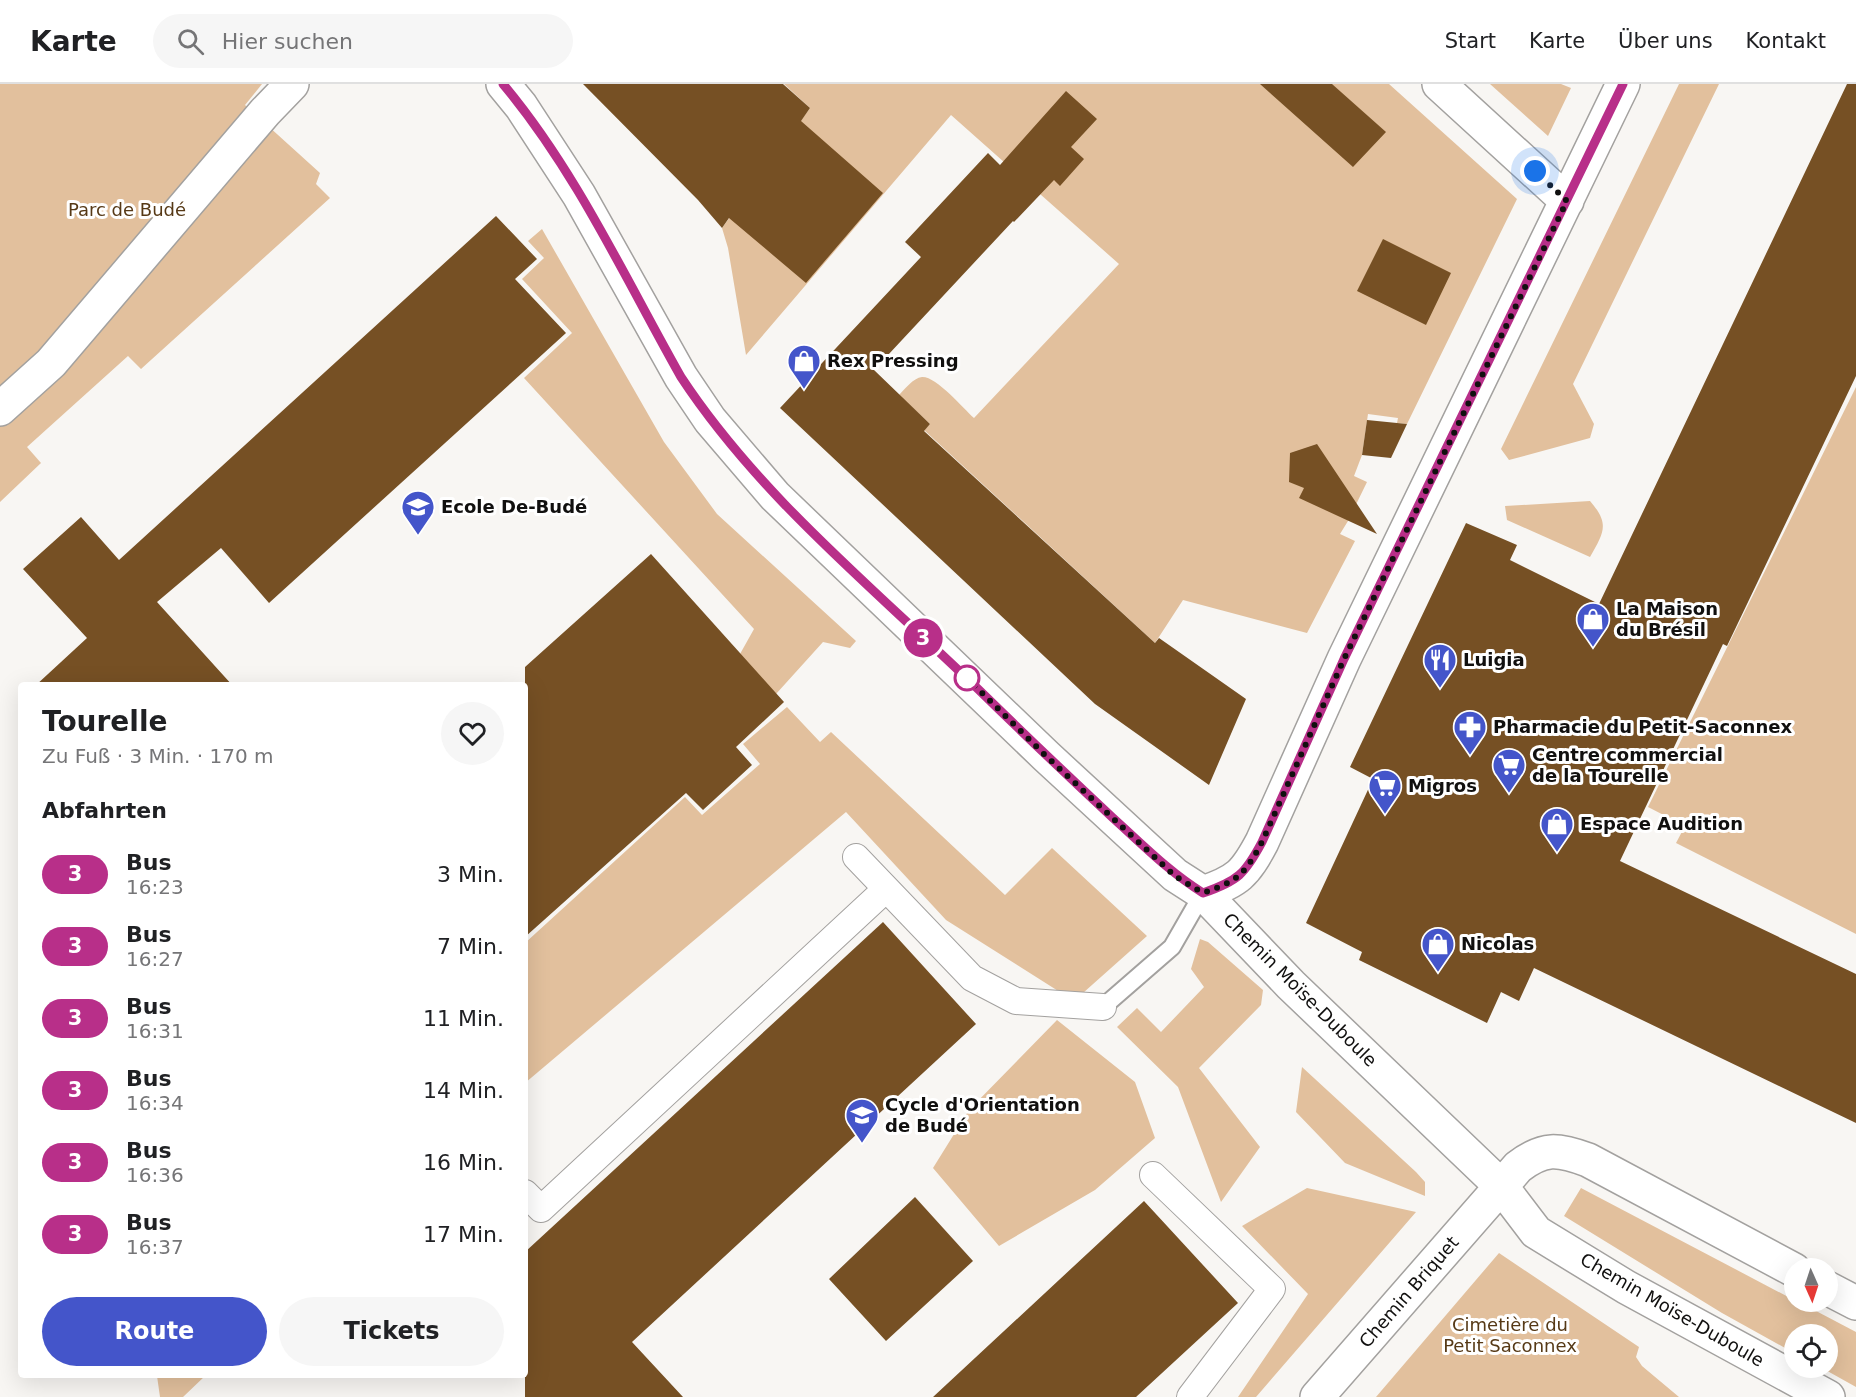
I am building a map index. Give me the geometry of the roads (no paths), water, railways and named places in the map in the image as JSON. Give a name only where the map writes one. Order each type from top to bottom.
[{"type":"street","points":[[0,410],[51,363],[257,121],[292,84]]},
{"type":"street","name":"Chemin Moïse-Duboule","points":[[503,84],[521,106],[579,195],[681,377],[710,420],[768,488],[1089,796],[1175,876],[1203,893],[1291,985],[1501,1186],[1536,1232],[1626,1287],[1828,1397]]},
{"type":"street","points":[[1439,84],[1567,201]]},
{"type":"street","points":[[1203,893],[1229,884],[1248,868],[1258,850],[1344,659],[1623,84]]},
{"type":"street","points":[[856,857],[972,978],[1016,1001],[1103,1006]]},
{"type":"street","points":[[528,1196],[541,1209],[886,889]]},
{"type":"street","points":[[1501,1186],[1518,1167],[1534,1155],[1565,1152],[1588,1160],[1784,1265]]},
{"type":"street","points":[[1153,1175],[1272,1289],[1190,1397]]},
{"type":"street","name":"Chemin Briquet","points":[[1317,1397],[1501,1186]]},
{"type":"street","points":[[1838,1294],[1856,1303]]},
{"type":"lane","points":[[1103,1006],[1172,947],[1203,893]]},
{"type":"place","name":"Rex Pressing","points":[[804,390]]},
{"type":"place","name":"Ecole De-Budé","points":[[418,536]]},
{"type":"place","name":"La Maison du Brésil","points":[[1593,648]]},
{"type":"place","name":"Luigia","points":[[1440,689]]},
{"type":"place","name":"Pharmacie du Petit-Saconnex","points":[[1470,756]]},
{"type":"place","name":"Centre commercial de la Tourelle","points":[[1509,794]]},
{"type":"place","name":"Migros","points":[[1385,815]]},
{"type":"place","name":"Espace Audition","points":[[1557,853]]},
{"type":"place","name":"Nicolas","points":[[1438,973]]},
{"type":"place","name":"Cycle d'Orientation de Budé","points":[[862,1144]]},
{"type":"park label","name":"Parc de Budé","points":[[127,210]]},
{"type":"park label","name":"Cimetière du Petit Saconnex","points":[[1510,1335]]}]
